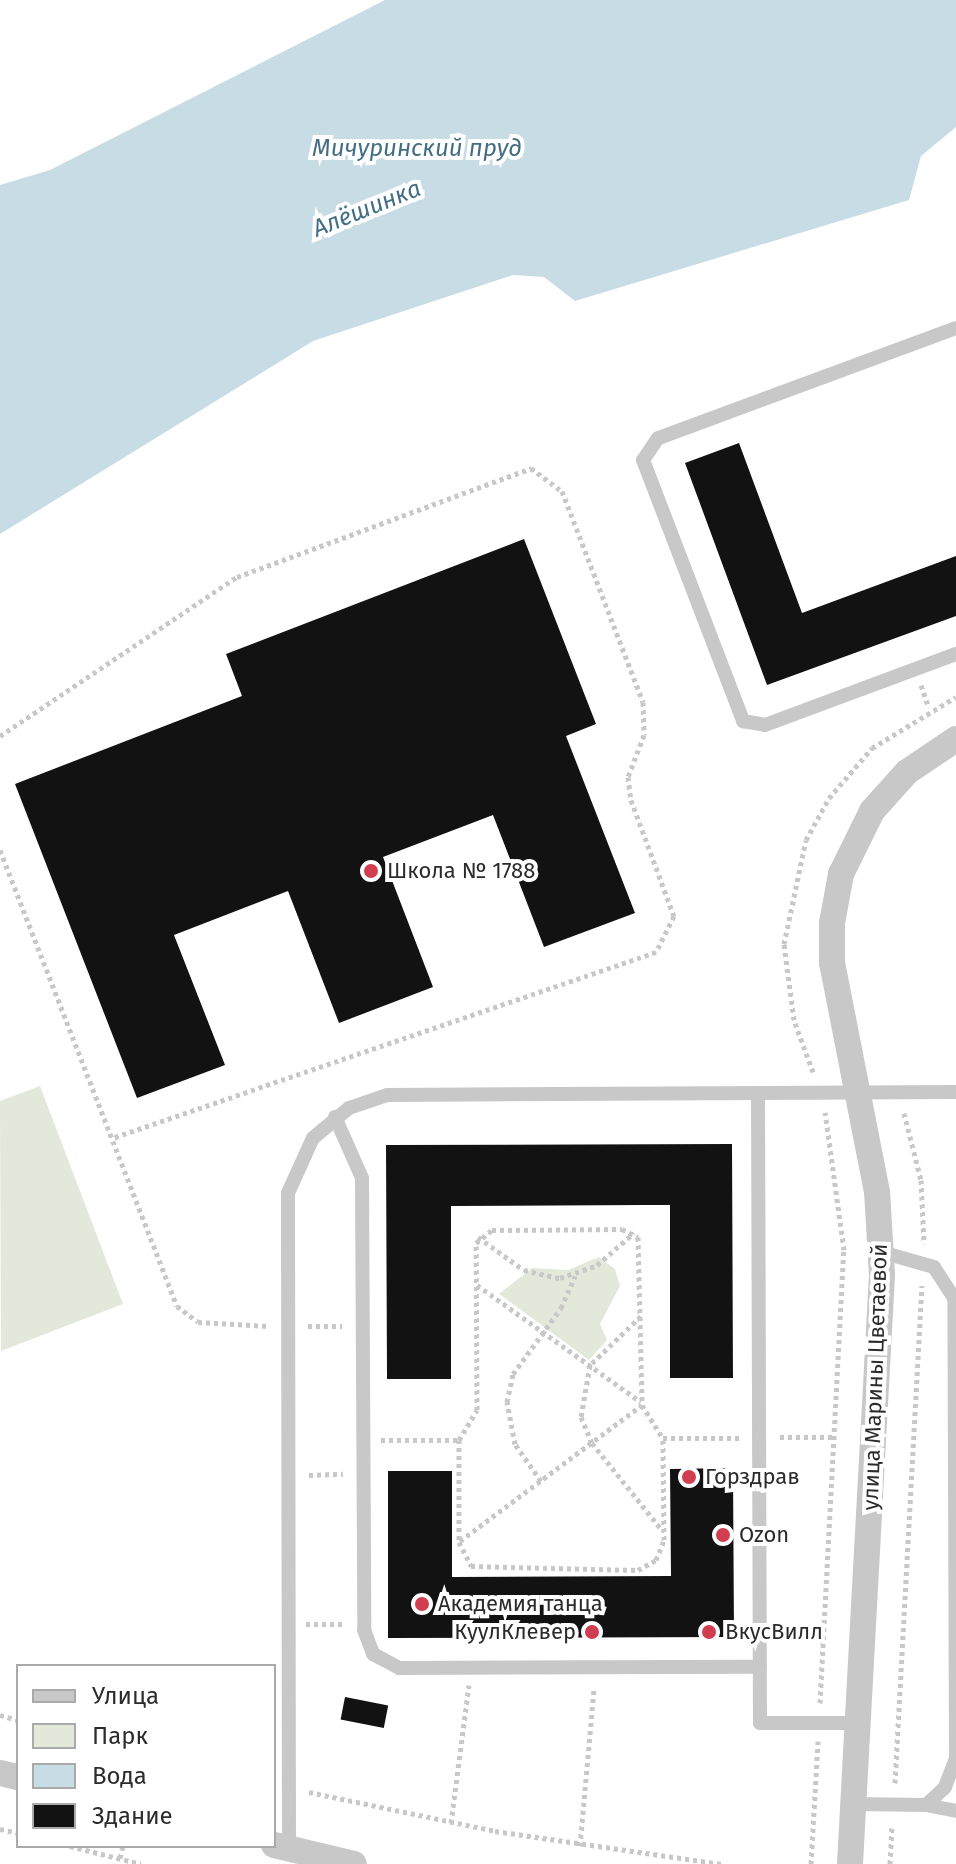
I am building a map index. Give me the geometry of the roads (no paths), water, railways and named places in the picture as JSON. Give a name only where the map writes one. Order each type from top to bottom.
[{"type":"street","name":"улица Марины Цветаевой","points":[[850,1864],[881,1252],[857,1092],[832,963],[836,896],[859,832],[907,772],[956,739]]},
{"type":"street","points":[[282,1847],[354,1864]]},
{"type":"lane","points":[[956,328],[658,438],[643,460],[743,721],[765,725],[956,654]]},
{"type":"lane","points":[[282,1847],[290,1788],[288,1193],[298,1162],[335,1117],[387,1095],[956,1092]]},
{"type":"lane","points":[[758,1093],[760,1723],[858,1723]]},
{"type":"lane","points":[[335,1117],[362,1178],[366,1642],[382,1662],[470,1668],[760,1667]]},
{"type":"lane","points":[[881,1252],[923,1263],[943,1274],[954,1298],[956,1745],[951,1778],[926,1805]]},
{"type":"lane","points":[[853,1804],[926,1805],[956,1811]]},
{"type":"water","name":"Мичуринский пруд","points":[[385,0],[956,0],[956,127],[921,156],[909,200],[575,301],[544,277],[513,275],[313,341],[0,534],[0,185],[50,170]]},
{"type":"place","name":"Школа № 1788","points":[[371,871]]},
{"type":"place","name":"Горздрав","points":[[689,1477]]},
{"type":"place","name":"Ozon","points":[[723,1535]]},
{"type":"place","name":"Академия танца","points":[[422,1604]]},
{"type":"place","name":"КуулКлевер","points":[[592,1632]]},
{"type":"place","name":"ВкусВилл","points":[[709,1632]]},
{"type":"water label","name":"Алёшинка","points":[[367,209]]}]
